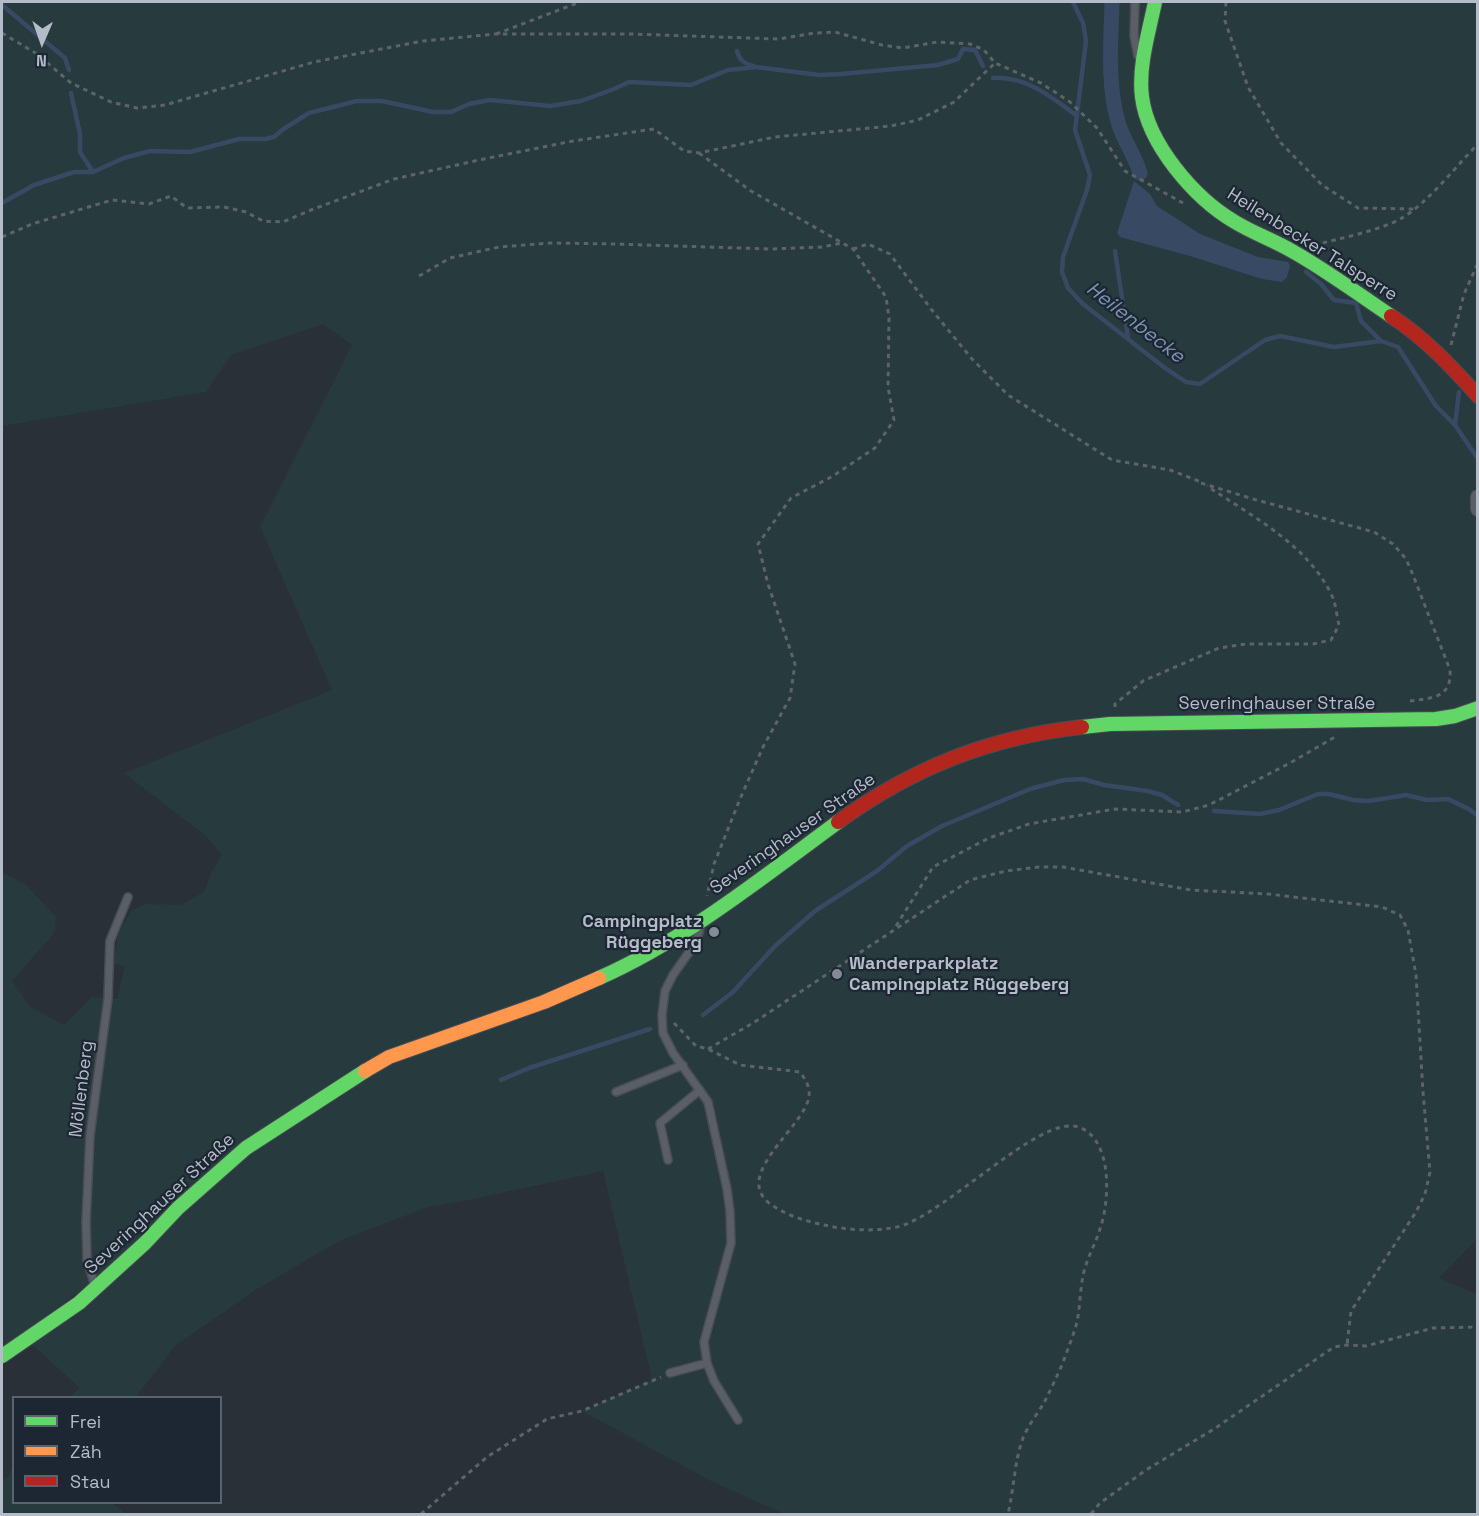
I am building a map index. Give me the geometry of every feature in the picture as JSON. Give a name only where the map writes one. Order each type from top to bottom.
[{"type":"street","name":"Heilenbecker Talsperre","points":[[1155,2],[1141,76],[1142,98],[1147,118],[1160,148],[1177,170],[1196,191],[1233,221],[1292,251],[1415,331],[1447,361],[1478,396]]},
{"type":"street","points":[[1478,497],[1478,509]]},
{"type":"street","name":"Severinghauser Straße","points":[[2,1356],[59,1318],[96,1288],[145,1243],[178,1208],[246,1148],[345,1083],[389,1057],[544,1002],[615,971],[701,920],[868,800],[952,757],[999,742],[1056,730],[1110,724],[1359,722],[1436,719],[1455,716],[1478,708]]},
{"type":"lane","name":"Heilenbecker Talsperre","points":[[1135,2],[1134,36],[1141,76]]},
{"type":"lane","name":"Möllenberg","points":[[96,1288],[87,1260],[86,1222],[90,1136],[108,999],[110,941],[128,897]]},
{"type":"lane","points":[[701,920],[699,933],[692,948],[665,991],[662,1015],[665,1038],[708,1102],[717,1140],[730,1211],[731,1243],[704,1342],[707,1363],[714,1381],[738,1420]]},
{"type":"lane","points":[[616,1092],[683,1065]]},
{"type":"lane","points":[[668,1160],[660,1123],[700,1090]]},
{"type":"lane","points":[[670,1373],[707,1363]]},
{"type":"path","points":[[495,34],[580,2]]},
{"type":"path","points":[[1226,2],[1225,21],[1248,87],[1281,143],[1322,185],[1358,208],[1414,209]]},
{"type":"path","points":[[2,33],[37,54],[71,82],[111,102],[137,108],[165,105],[324,60],[423,40],[495,34],[630,34],[779,39],[835,32],[882,45],[903,48],[937,42],[970,44],[984,50],[995,63],[1041,83],[1070,102],[1089,118],[1125,171],[1186,205]]},
{"type":"path","points":[[2,237],[32,224],[112,200],[149,204],[171,196],[187,208],[224,207],[246,212],[263,221],[283,222],[394,179],[573,141],[654,129],[684,151],[699,153],[775,137],[880,127],[918,120],[954,102],[995,63]]},
{"type":"path","points":[[1292,251],[1361,233],[1401,219],[1414,209],[1478,144]]},
{"type":"path","points":[[699,153],[751,191],[853,249],[886,297],[889,318],[888,387],[894,420],[875,448],[834,476],[791,498],[758,544],[768,584],[795,664],[790,698],[763,747],[740,799],[714,864],[701,920]]},
{"type":"path","points":[[419,276],[450,258],[499,247],[551,243],[594,243],[770,249],[822,247],[843,243]]},
{"type":"path","points":[[853,249],[868,244],[890,254],[972,359],[1008,395],[1112,460],[1170,470],[1201,483],[1253,499],[1374,532],[1393,544],[1406,559],[1450,670],[1450,679],[1446,689],[1437,697],[1408,702]]},
{"type":"path","points":[[1447,361],[1464,294],[1478,263]]},
{"type":"path","points":[[1110,724],[1116,704],[1143,681],[1218,648],[1246,644],[1313,644],[1330,640],[1338,626],[1333,599],[1310,562],[1287,540],[1201,483]]},
{"type":"path","points":[[896,927],[933,867],[989,838],[1029,824],[1115,809],[1182,812],[1209,805],[1290,763],[1359,722]]},
{"type":"path","points":[[708,1049],[753,1023],[970,880],[1006,872],[1039,867],[1063,867],[1191,891],[1268,894],[1382,907],[1400,915],[1408,930],[1416,975],[1430,1172],[1425,1194],[1416,1212],[1351,1311],[1347,1345]]},
{"type":"path","points":[[662,1015],[675,1024],[696,1046],[708,1049],[740,1065],[800,1072],[807,1082],[809,1098],[760,1173],[759,1190],[767,1202],[805,1220],[836,1227],[868,1230],[898,1227],[926,1215],[1045,1133],[1065,1125],[1078,1126],[1088,1131],[1101,1145],[1106,1171],[1105,1206],[1101,1228],[1083,1275],[1077,1321],[1071,1342],[1044,1402],[1024,1435],[1017,1457],[1008,1515]]},
{"type":"path","points":[[1093,1514],[1100,1503],[1146,1470],[1223,1422],[1334,1347],[1366,1346],[1433,1328],[1478,1327]]},
{"type":"path","points":[[421,1515],[487,1457],[547,1419],[582,1411],[670,1373]]},
{"type":"green space","points":[[2,2],[1477,2],[1478,1238],[1439,1278],[1477,1294],[1477,1514],[784,1514],[711,1481],[582,1411],[652,1380],[603,1171],[428,1207],[339,1241],[254,1291],[175,1346],[137,1396],[72,1396],[79,1387],[31,1344],[244,1157],[393,1061],[614,964],[315,1095],[110,1268],[2,1349],[2,872],[26,885],[56,917],[55,932],[12,981],[30,1007],[64,1025],[92,997],[117,999],[125,966],[114,964],[118,935],[131,911],[145,904],[181,905],[205,891],[211,873],[222,855],[205,835],[124,773],[332,690],[260,527],[352,345],[323,324],[231,355],[206,392],[2,426]]},
{"type":"green space","points":[[12,1469],[12,1504],[113,1504],[126,1514],[2,1514],[2,1480]]},
{"type":"water","points":[[1134,181],[1150,194],[1157,206],[1200,234],[1258,257],[1288,262],[1290,266],[1287,277],[1282,282],[1262,279],[1120,237],[1117,233]]},
{"type":"waterway","name":"Heilenbecke","points":[[1073,2],[1083,23],[1086,41],[1075,130],[1090,175],[1087,190],[1063,257],[1062,272],[1068,288],[1083,304],[1186,382],[1200,384],[1265,340],[1280,336],[1334,347],[1381,341],[1398,347],[1436,406],[1455,425],[1478,459]]},
{"type":"waterway","points":[[1112,2],[1110,62],[1112,92],[1120,129],[1140,173]]},
{"type":"waterway","points":[[2,5],[65,58],[69,70]]},
{"type":"waterway","points":[[2,203],[34,185],[74,172],[93,172],[124,158],[150,151],[190,152],[239,139],[274,137],[309,113],[357,101],[382,101],[433,112],[451,112],[469,104],[490,100],[550,106],[581,101],[629,82],[691,85],[728,70],[756,67],[819,75],[938,65],[958,59],[963,49],[975,50],[983,66]]},
{"type":"waterway","points":[[737,51],[743,61],[753,66]]},
{"type":"waterway","points":[[993,78],[1017,80],[1027,84],[1048,95],[1077,116]]},
{"type":"waterway","points":[[71,93],[80,134],[80,152],[93,172]]},
{"type":"waterway","points":[[1115,251],[1128,338]]},
{"type":"waterway","points":[[1306,272],[1321,284],[1334,300],[1356,303],[1361,321],[1381,341]]},
{"type":"waterway","points":[[1455,425],[1459,392]]},
{"type":"waterway","points":[[703,1015],[733,992],[775,946],[815,911],[877,871],[907,846],[942,826],[1030,789],[1064,780],[1083,779],[1104,785],[1148,791],[1162,795],[1178,805]]},
{"type":"waterway","points":[[1214,811],[1260,814],[1279,810],[1318,794],[1369,801],[1406,795],[1427,800],[1448,799],[1478,816]]},
{"type":"waterway","points":[[501,1080],[529,1068],[650,1029]]},
{"type":"traffic: fast","points":[[1155,2],[1143,61],[1142,97],[1153,133],[1175,168],[1219,212],[1305,258],[1391,316]]},
{"type":"traffic: fast","points":[[1082,727],[1110,724],[1436,719],[1455,716],[1478,708]]},
{"type":"traffic: fast","points":[[599,978],[631,963],[693,926],[752,886],[838,822]]},
{"type":"traffic: fast","points":[[2,1356],[79,1303],[145,1243],[178,1208],[246,1148],[365,1071]]},
{"type":"traffic: slow","points":[[365,1071],[389,1057],[544,1002],[599,978]]},
{"type":"traffic: jam","points":[[1391,316],[1448,363],[1478,396]]},
{"type":"traffic: jam","points":[[838,822],[894,786],[953,758],[1015,738],[1082,727]]},
{"type":"place","name":"Campingplatz Rüggeberg","points":[[714,932]]},
{"type":"place","name":"Wanderparkplatz Campingplatz Rüggeberg","points":[[837,974]]}]
